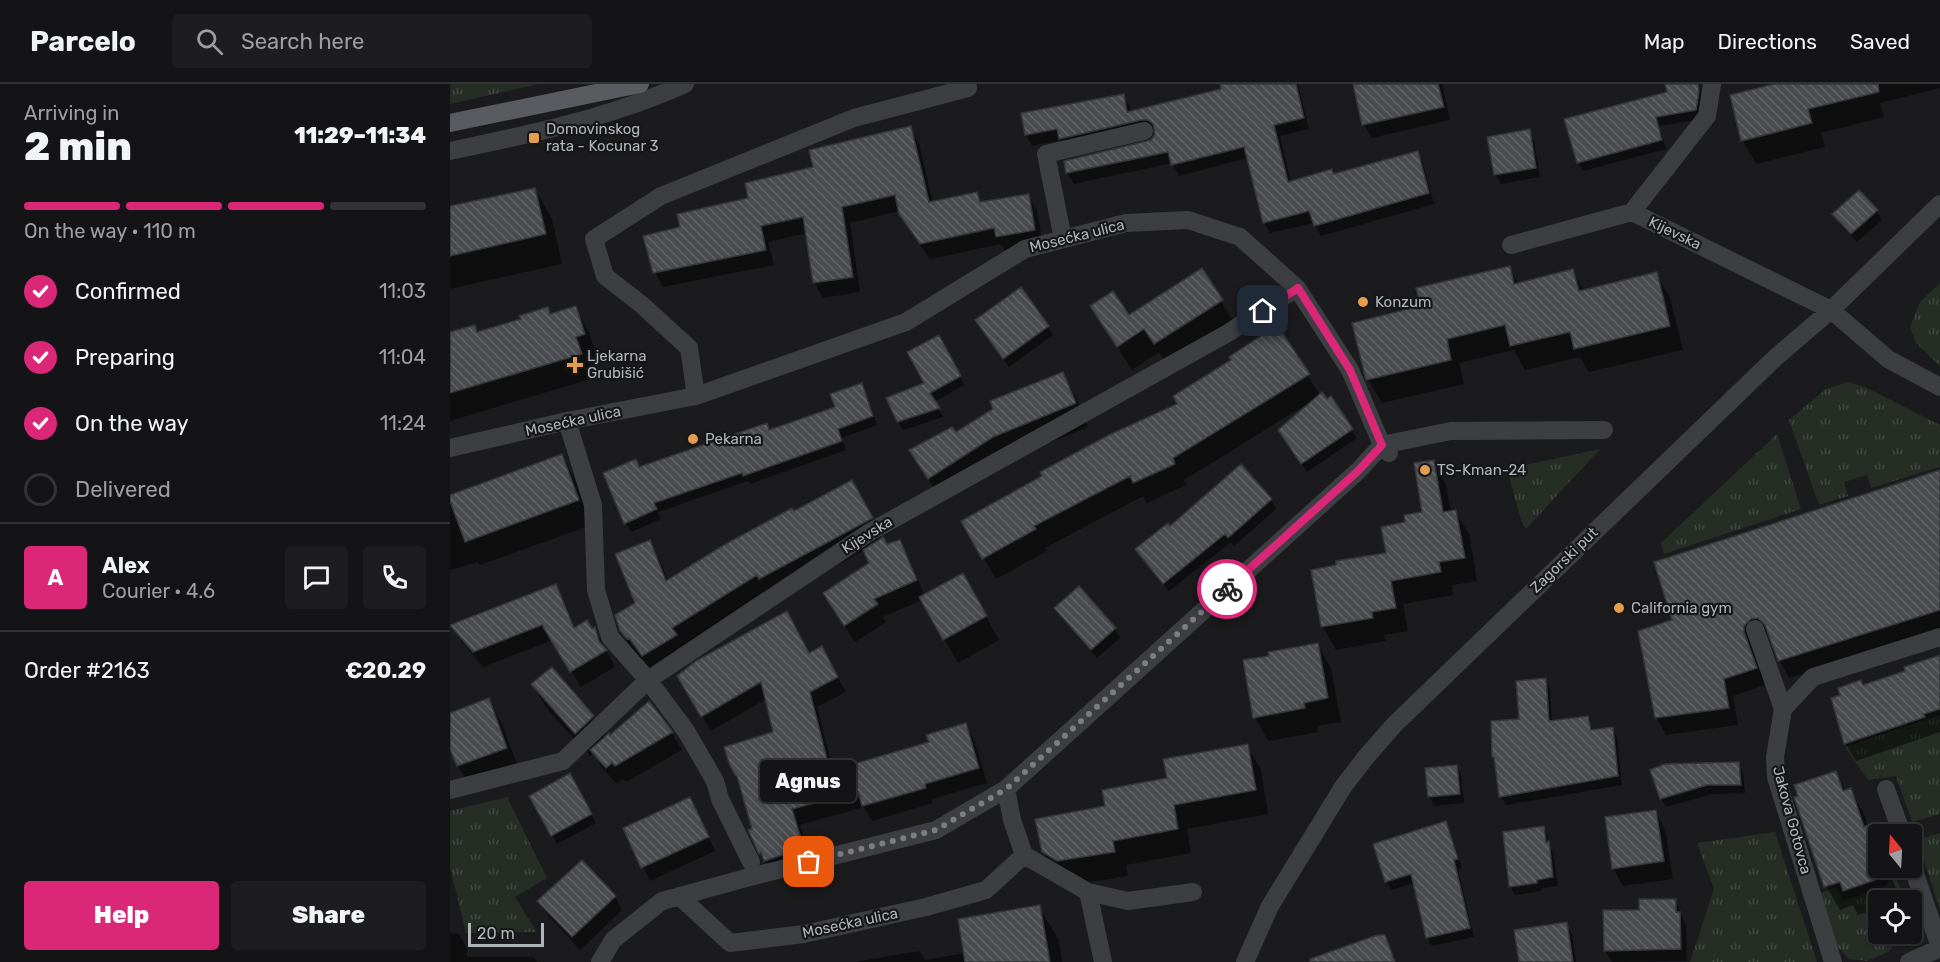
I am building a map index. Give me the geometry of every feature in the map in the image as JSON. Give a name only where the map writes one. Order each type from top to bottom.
[{"type":"main road","points":[[450,123],[640,84]]},
{"type":"street","points":[[450,151],[579,123],[685,84]]},
{"type":"street","points":[[1632,212],[1707,116],[1712,84]]},
{"type":"street","points":[[696,396],[689,348],[642,305],[605,276],[594,238],[661,196],[854,118],[968,88]]},
{"type":"street","points":[[1062,239],[1046,154],[1144,131]]},
{"type":"street","name":"Zagorski put","points":[[1245,962],[1270,906],[1343,787],[1394,725],[1767,366],[1831,310],[1940,204]]},
{"type":"street","name":"Kijevska","points":[[1511,245],[1632,212],[1831,310]]},
{"type":"street","name":"Mosećka ulica","points":[[450,448],[567,421],[696,396],[906,322],[1025,249],[1126,223],[1188,220],[1240,237],[1298,288],[1350,370],[1385,449]]},
{"type":"street","name":"Kijevska","points":[[450,790],[563,761],[648,680],[870,531],[1228,333],[1298,288]]},
{"type":"street","points":[[1831,310],[1888,359],[1940,387]]},
{"type":"street","points":[[567,421],[592,505],[596,590],[610,637],[648,680],[686,731],[715,781],[720,799],[751,862]]},
{"type":"street","points":[[600,962],[613,940],[662,901],[936,830],[1006,789],[1385,449],[1451,431],[1604,430]]},
{"type":"street","points":[[1755,629],[1783,709],[1813,677],[1940,637]]},
{"type":"street","name":"Jakova Gotovca","points":[[1783,709],[1775,757],[1776,777],[1833,962]]},
{"type":"street","points":[[1006,789],[1012,820],[1024,855],[1088,892],[1128,901],[1193,892]]},
{"type":"street","points":[[1886,789],[1898,824]]},
{"type":"street","name":"Mosećka ulica","points":[[679,896],[730,943],[804,934],[926,907],[986,890],[1024,855]]},
{"type":"street","points":[[1909,962],[1940,948],[1916,878]]},
{"type":"street","points":[[1088,892],[1103,962]]},
{"type":"green space","points":[[539,84],[450,104],[450,85]]},
{"type":"green space","points":[[1940,283],[1940,366],[1916,343],[1910,327],[1920,302]]},
{"type":"green space","points":[[1848,382],[1867,388],[1940,425],[1940,467],[1871,488],[1867,475],[1844,482],[1848,496],[1819,505],[1789,420],[1826,389]]},
{"type":"green space","points":[[1777,434],[1801,509],[1664,554],[1661,543]]},
{"type":"green space","points":[[1600,449],[1526,529],[1521,520],[1507,469]]},
{"type":"green space","points":[[1940,715],[1940,814],[1912,822],[1896,776],[1868,780],[1845,747]]},
{"type":"green space","points":[[507,797],[547,878],[515,897],[537,932],[466,933],[450,867],[450,811]]},
{"type":"green space","points":[[1775,832],[1817,962],[1690,962],[1714,889],[1697,843]]},
{"type":"green space","points":[[1940,833],[1940,909],[1922,855],[1922,838]]},
{"type":"green space","points":[[1890,878],[1896,878],[1901,890],[1876,890],[1885,887]]},
{"type":"green space","points":[[1837,887],[1842,901],[1868,893],[1868,944],[1895,944],[1888,952],[1867,961],[1849,959],[1835,944],[1818,894]]},
{"type":"building","points":[[1220,84],[1296,84],[1304,118],[1274,125],[1288,182],[1332,169],[1333,174],[1418,151],[1429,193],[1314,226],[1309,211],[1263,223],[1244,147],[1171,165],[1168,152],[1066,173],[1064,161],[1151,140],[1155,134],[1153,124],[1148,120],[1141,120],[1059,139],[1057,129],[1025,135],[1021,113],[1124,94],[1127,112],[1221,89]]},
{"type":"building","points":[[1353,84],[1438,84],[1444,107],[1362,125]]},
{"type":"building","points":[[1665,84],[1698,84],[1696,110],[1656,117],[1662,140],[1577,163],[1564,119],[1667,92]]},
{"type":"building","points":[[1774,84],[1878,84],[1879,92],[1808,109],[1812,123],[1741,141],[1730,95]]},
{"type":"building","points":[[911,126],[929,202],[977,192],[980,202],[1029,194],[1035,230],[996,237],[994,228],[920,244],[899,214],[895,195],[842,207],[853,277],[813,283],[803,217],[761,226],[766,250],[653,273],[643,236],[680,227],[677,214],[748,198],[745,183],[813,167],[809,150]]},
{"type":"building","points":[[1530,129],[1536,168],[1494,175],[1487,137]]},
{"type":"building","points":[[535,188],[546,234],[450,256],[450,206]]},
{"type":"building","points":[[1859,190],[1878,210],[1851,234],[1832,214]]},
{"type":"building","points":[[1510,266],[1514,284],[1573,269],[1579,291],[1657,272],[1670,326],[1574,349],[1570,332],[1510,346],[1505,325],[1447,339],[1451,360],[1366,380],[1352,323],[1421,306],[1416,288]]},
{"type":"building","points":[[1202,268],[1223,300],[1154,344],[1144,329],[1117,347],[1090,306],[1113,291],[1129,315]]},
{"type":"building","points":[[1021,287],[1049,326],[1003,359],[975,320]]},
{"type":"building","points":[[576,306],[585,334],[576,337],[582,354],[450,393],[450,332],[475,325],[477,332],[521,319],[519,316],[548,307],[550,314]]},
{"type":"building","points":[[1277,325],[1310,374],[1173,458],[1175,464],[1133,483],[1130,476],[1034,526],[1036,529],[982,559],[961,521],[1042,476],[1040,472],[1109,435],[1177,404],[1173,396],[1231,360],[1229,357]]},
{"type":"building","points":[[939,335],[961,376],[930,393],[940,408],[897,422],[886,398],[924,383],[907,352]]},
{"type":"building","points":[[1063,372],[1076,403],[993,437],[928,479],[909,450],[952,427],[956,432],[993,409],[990,401]]},
{"type":"building","points":[[862,383],[873,416],[838,429],[842,441],[743,476],[742,473],[654,503],[657,509],[624,524],[603,473],[636,459],[639,467],[767,423],[769,430],[835,407],[830,394]]},
{"type":"building","points":[[1322,392],[1327,399],[1331,396],[1353,429],[1301,464],[1278,430]]},
{"type":"building","points":[[562,454],[579,500],[465,542],[450,501],[450,495]]},
{"type":"building","points":[[1434,460],[1443,512],[1456,510],[1465,558],[1439,562],[1441,572],[1391,581],[1396,608],[1372,612],[1373,618],[1321,627],[1311,570],[1336,565],[1336,561],[1386,553],[1381,527],[1405,522],[1404,515],[1422,512],[1414,463]]},
{"type":"building","points":[[1241,464],[1272,499],[1228,538],[1225,534],[1163,584],[1135,549],[1168,523],[1170,526]]},
{"type":"building","points":[[1940,470],[1940,610],[1778,661],[1765,625],[1758,618],[1751,619],[1744,626],[1744,632],[1757,668],[1724,679],[1729,708],[1655,718],[1638,631],[1672,620],[1654,562]]},
{"type":"building","points":[[852,480],[873,518],[759,579],[757,575],[672,628],[677,635],[642,656],[629,638],[627,639],[620,631],[615,615],[635,603],[615,554],[650,540],[666,581],[724,545],[792,508],[794,511]]},
{"type":"building","points":[[883,537],[887,544],[900,540],[917,580],[874,599],[878,604],[844,626],[823,593],[869,563],[863,550]]},
{"type":"building","points":[[963,573],[987,616],[943,640],[919,597]]},
{"type":"building","points":[[556,584],[574,628],[587,620],[592,629],[595,627],[599,641],[607,650],[570,672],[542,625],[473,652],[450,625]]},
{"type":"building","points":[[1079,586],[1116,628],[1091,650],[1054,608]]},
{"type":"building","points":[[787,611],[809,653],[822,646],[838,677],[810,692],[830,771],[929,742],[926,735],[966,723],[979,768],[925,784],[926,788],[862,806],[858,792],[792,809],[804,848],[764,861],[748,830],[752,829],[737,776],[730,766],[724,747],[773,732],[761,682],[701,717],[677,676],[696,661]]},
{"type":"building","points":[[1318,643],[1328,698],[1304,703],[1305,708],[1253,718],[1243,660],[1269,656],[1268,652]]},
{"type":"building","points":[[1940,655],[1940,709],[1924,714],[1925,717],[1844,744],[1831,698],[1840,695],[1838,688],[1861,680],[1863,685],[1905,671],[1904,667]]},
{"type":"building","points":[[552,667],[594,716],[575,734],[531,684]]},
{"type":"building","points":[[1546,678],[1549,721],[1588,716],[1591,730],[1613,727],[1618,776],[1499,797],[1494,757],[1492,757],[1491,721],[1519,719],[1516,681]]},
{"type":"building","points":[[489,698],[507,748],[457,766],[450,749],[450,713]]},
{"type":"building","points":[[649,701],[673,732],[615,766],[612,763],[606,768],[590,750]]},
{"type":"building","points":[[1248,744],[1256,790],[1174,805],[1178,829],[1113,841],[1115,852],[1057,861],[1042,852],[1035,819],[1105,806],[1102,790],[1167,778],[1163,759]]},
{"type":"building","points":[[1739,762],[1741,785],[1707,785],[1660,799],[1650,770],[1665,764]]},
{"type":"building","points":[[1457,765],[1460,794],[1428,797],[1425,768]]},
{"type":"building","points":[[1836,771],[1843,791],[1851,788],[1864,827],[1868,825],[1868,878],[1878,879],[1843,891],[1840,882],[1824,887],[1794,797],[1798,796],[1794,785]]},
{"type":"building","points":[[570,773],[592,814],[551,836],[529,796]]},
{"type":"building","points":[[690,797],[709,837],[641,868],[623,828]]},
{"type":"building","points":[[1656,810],[1664,861],[1612,869],[1605,817]]},
{"type":"building","points":[[1446,821],[1458,859],[1454,860],[1470,928],[1426,938],[1411,874],[1385,882],[1373,844]]},
{"type":"building","points":[[1544,826],[1546,842],[1549,841],[1553,877],[1537,880],[1537,883],[1509,887],[1503,832]]},
{"type":"building","points":[[582,860],[616,896],[572,937],[537,901]]},
{"type":"building","points":[[1639,899],[1676,899],[1676,912],[1680,912],[1681,949],[1604,951],[1603,910],[1639,910]]},
{"type":"building","points":[[1040,905],[1050,962],[965,962],[958,919]]},
{"type":"building","points":[[1567,922],[1573,962],[1519,962],[1514,930]]},
{"type":"building","points":[[1377,935],[1385,935],[1395,962],[1310,962],[1310,959]]},
{"type":"way so far","points":[[809,862],[936,830],[1006,789],[1227,589]]},
{"type":"place","name":"Domovinskog rata - Kocunar 3","points":[[534,138]]},
{"type":"place","name":"Konzum","points":[[1363,302]]},
{"type":"place","name":"Ljekarna Grubišić","points":[[575,365]]},
{"type":"place","name":"Pekarna","points":[[693,439]]},
{"type":"place","name":"TS-Kman-24","points":[[1425,470]]},
{"type":"place","name":"California gym","points":[[1619,608]]},
{"type":"place","name":"Agnus","points":[[809,862]]},
{"type":"route","points":[[1227,589],[1358,471],[1382,445],[1350,370],[1298,288],[1263,311]]}]
